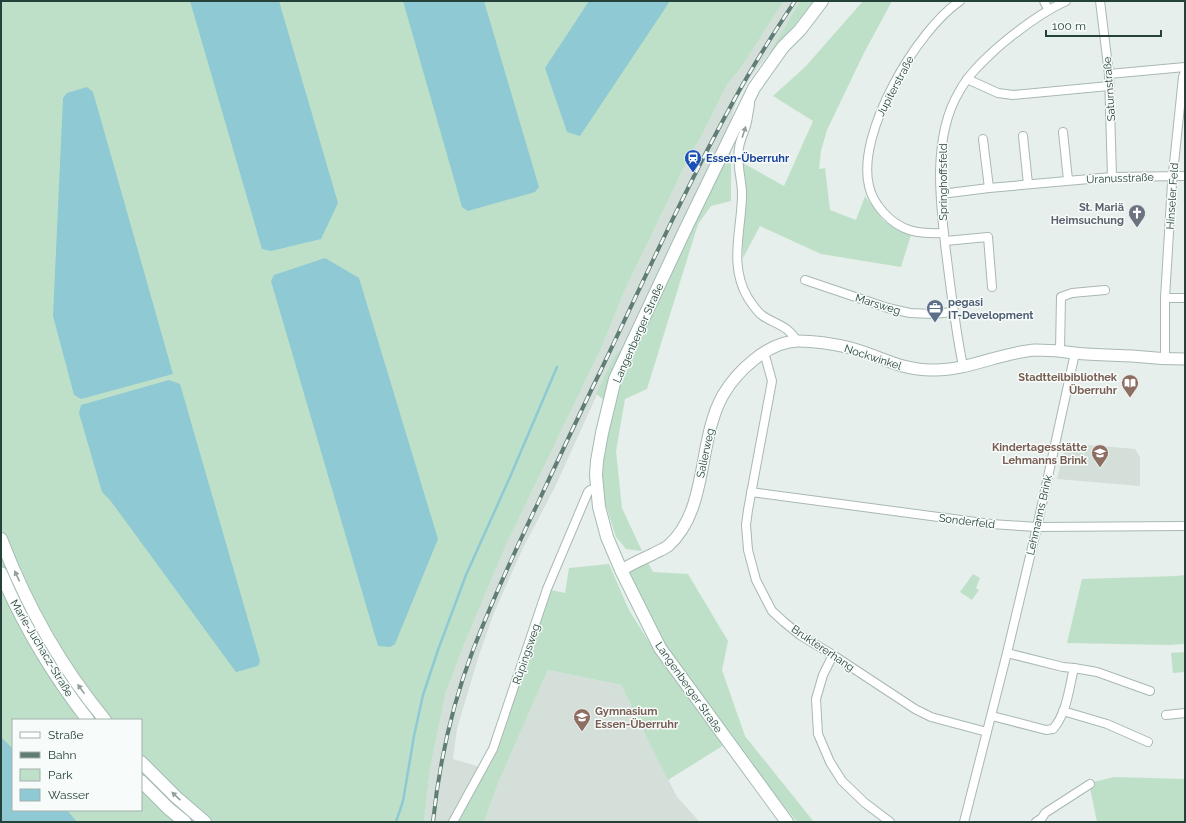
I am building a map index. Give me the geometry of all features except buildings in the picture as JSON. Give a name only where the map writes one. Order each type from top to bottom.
[{"type":"main road","name":"Langenberger Straße","points":[[787,822],[660,648],[621,570],[607,537],[599,508],[597,461],[611,393],[616,379],[685,230],[754,88],[783,47],[800,30],[822,1]]},
{"type":"main road","name":"Marie-Juchacz-Straße","points":[[1,539],[27,598],[45,634],[72,676],[104,719]]},
{"type":"main road","name":"Marie-Juchacz-Straße","points":[[1,573],[13,602],[30,633],[64,688],[87,719]]},
{"type":"main road","points":[[142,763],[176,797],[205,822]]},
{"type":"main road","points":[[142,782],[170,810],[185,822]]},
{"type":"street","name":"Jupiterstraße","points":[[944,237],[906,230],[891,220],[875,204],[868,185],[867,164],[872,135],[884,103],[905,64],[936,23],[960,1]]},
{"type":"street","points":[[1044,1],[1048,9]]},
{"type":"street","name":"Springhoffsfeld","points":[[963,366],[953,312],[944,237],[941,194],[942,152],[945,128],[951,108],[958,93],[967,80],[987,58],[1015,32],[1048,9],[1066,1]]},
{"type":"street","name":"Saturnstraße","points":[[1100,1],[1109,74],[1112,176]]},
{"type":"street","points":[[1109,74],[1185,67]]},
{"type":"street","name":"Hinseler Feld","points":[[1165,359],[1165,298],[1172,176],[1185,71]]},
{"type":"street","points":[[967,80],[1006,95],[1023,95],[1109,86]]},
{"type":"street","points":[[754,88],[747,122],[739,148],[738,159],[742,192],[736,257],[738,275],[750,301],[759,313],[792,332],[797,341]]},
{"type":"street","points":[[1063,132],[1068,180]]},
{"type":"street","points":[[1023,136],[1028,184]]},
{"type":"street","points":[[983,139],[989,188]]},
{"type":"street","name":"Uranusstraße","points":[[941,194],[1112,176],[1185,176]]},
{"type":"street","points":[[944,237],[988,237],[992,287]]},
{"type":"street","name":"Marsweg","points":[[805,280],[888,308],[910,313],[933,314],[953,312]]},
{"type":"street","points":[[1060,351],[1060,296],[1072,293],[1105,290]]},
{"type":"street","points":[[1165,298],[1185,298]]},
{"type":"street","name":"Salierweg","points":[[621,570],[668,547],[683,529],[692,509],[712,420],[724,395],[738,375],[754,359],[781,345],[797,341]]},
{"type":"street","name":"Nockwinkel","points":[[797,341],[831,344],[852,348],[909,369],[940,370],[1035,350],[1185,361]]},
{"type":"street","name":"Lehmanns Brink","points":[[964,822],[1008,654],[1075,353]]},
{"type":"street","name":"Bruktererhang","points":[[763,354],[766,359],[772,381],[746,525],[748,550],[756,580],[772,611],[800,635],[915,709],[931,717],[987,732]]},
{"type":"street","name":"Rüpingsweg","points":[[453,822],[493,749],[548,589],[588,492],[597,488]]},
{"type":"street","name":"Sonderfeld","points":[[751,492],[991,524],[1037,527],[1185,526]]},
{"type":"street","points":[[1008,654],[1063,667],[1097,672],[1150,692]]},
{"type":"street","points":[[833,655],[823,675],[816,699],[818,734],[830,762],[842,781],[865,803],[890,822]]},
{"type":"street","points":[[992,716],[1046,730],[1053,729],[1063,711],[1074,668]]},
{"type":"street","points":[[1063,711],[1106,724],[1148,742]]},
{"type":"street","points":[[1166,715],[1185,713]]},
{"type":"street","points":[[1036,822],[1042,818],[1045,813],[1090,784]]},
{"type":"shaded area","points":[[784,1],[800,1],[768,55],[752,75],[737,99],[724,143],[631,339],[615,355],[556,485],[522,550],[494,613],[479,655],[457,729],[453,759],[480,767],[451,822],[424,822],[430,769],[446,692],[506,545],[603,344],[624,292],[689,157],[702,135],[728,83],[740,69]]},
{"type":"shaded area","name":"Kindertagesstätte Lehmanns Brink","points":[[1066,443],[1135,449],[1140,457],[1140,486],[1057,479]]},
{"type":"shaded area","name":"Gymnasium Essen-Überruhr","points":[[548,670],[621,685],[677,797],[700,822],[484,822],[499,781]]},
{"type":"green space","points":[[1,1],[784,1],[740,69],[728,83],[702,135],[689,157],[624,292],[603,344],[506,545],[446,692],[430,769],[424,822],[1,822]]},
{"type":"green space","points":[[800,1],[814,1],[785,37],[768,55]]},
{"type":"green space","points":[[863,1],[892,1],[864,53],[827,130],[821,151],[819,169],[825,168],[830,210],[856,220],[865,196],[883,220],[896,229],[911,235],[901,267],[821,254],[760,226],[743,258],[742,226],[746,183],[743,163],[784,186],[813,121],[773,96],[806,66]]},
{"type":"green space","points":[[731,146],[731,201],[711,206],[698,224],[647,389],[625,399],[616,451],[622,508],[642,551],[626,549],[616,537],[601,490],[606,437],[615,410],[614,394]]},
{"type":"green space","points":[[631,339],[607,402],[596,394],[615,355]]},
{"type":"green space","points":[[647,561],[653,572],[688,574],[728,641],[722,670],[745,736],[814,822],[797,822],[692,687],[646,615],[630,573]]},
{"type":"green space","points":[[609,564],[629,610],[659,658],[724,745],[668,780],[621,685],[548,670],[499,781],[484,822],[456,822],[489,761],[527,661],[551,590],[565,593],[569,568]]},
{"type":"green space","points":[[973,574],[980,578],[976,588],[979,590],[972,600],[960,592]]},
{"type":"green space","points":[[1185,575],[1185,644],[1067,643],[1082,579]]},
{"type":"green space","points":[[1185,652],[1185,672],[1173,673],[1171,653]]},
{"type":"green space","points":[[1114,777],[1185,779],[1185,822],[1097,822],[1089,783]]},
{"type":"water","points":[[190,1],[279,1],[338,203],[321,239],[271,251],[262,249]]},
{"type":"water","points":[[403,1],[484,1],[539,187],[535,192],[468,211],[462,207]]},
{"type":"water","points":[[589,1],[670,1],[580,136],[567,132],[545,68]]},
{"type":"water","points":[[87,87],[93,92],[173,374],[81,399],[74,395],[53,316],[63,98],[67,93]]},
{"type":"water","points":[[325,258],[359,278],[438,539],[395,644],[390,647],[378,646],[271,281],[274,275]]},
{"type":"water","points":[[169,380],[180,384],[260,661],[258,666],[236,672],[110,500],[102,492],[79,413],[81,405]]},
{"type":"water","points":[[1,737],[12,748],[12,811],[68,811],[77,822],[1,822]]},
{"type":"waterway","points":[[396,822],[403,801],[414,736],[423,695],[438,650],[466,575],[557,367]]},
{"type":"railway","points":[[433,822],[447,735],[465,671],[488,613],[520,541],[698,168],[748,76],[795,1]]},
{"type":"place","name":"Essen-Überruhr","points":[[693,173]]},
{"type":"place","name":"St. Mariä Heimsuchung","points":[[1137,228]]},
{"type":"place","name":"pegasi IT-Development","points":[[935,323]]},
{"type":"place","name":"Stadtteilbibliothek Überruhr","points":[[1130,398]]},
{"type":"place","name":"Kindertagesstätte Lehmanns Brink","points":[[1100,468]]},
{"type":"place","name":"Gymnasium Essen-Überruhr","points":[[582,732]]}]
